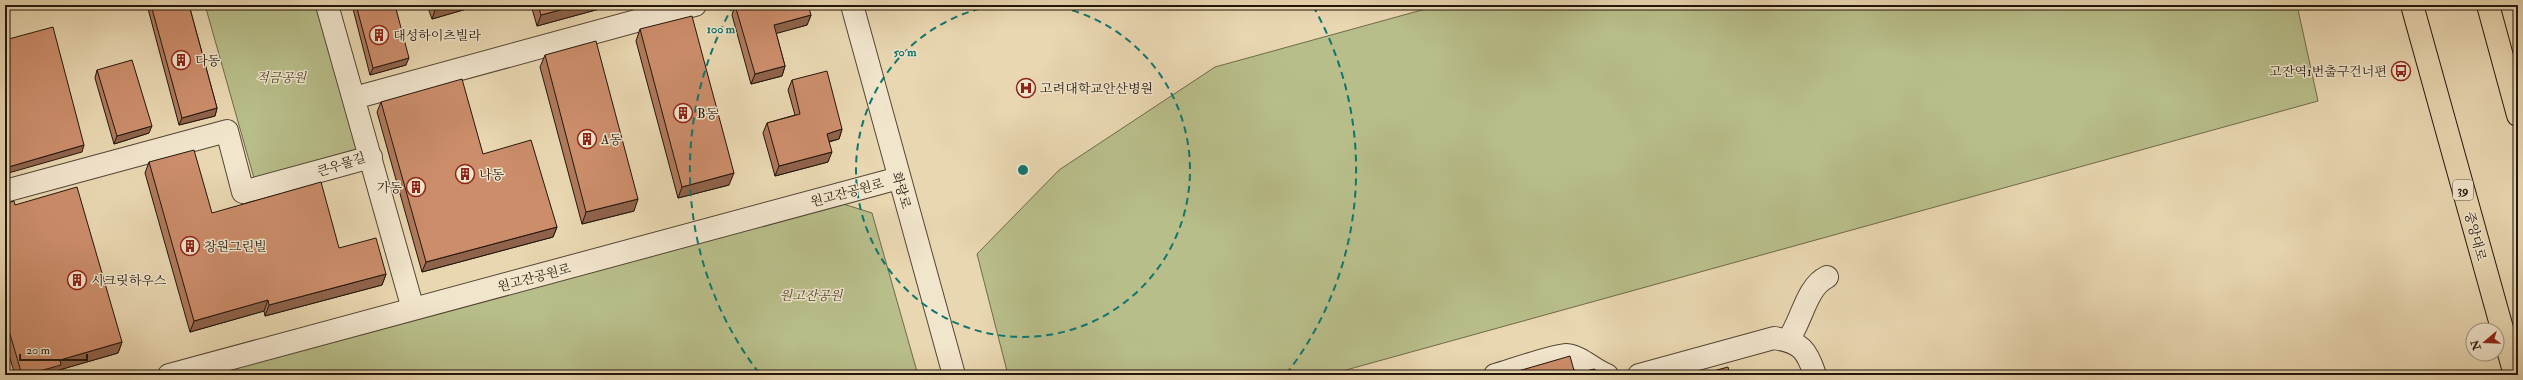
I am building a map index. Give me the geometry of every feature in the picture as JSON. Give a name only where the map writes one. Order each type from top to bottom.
[{"type":"main road","name":"중앙대로","points":[[2412,5],[2515,375]]},
{"type":"main road","points":[[2488,5],[2518,115]]},
{"type":"street","name":"큰우물길","points":[[5,191],[227,131],[243,192],[371,158],[327,5]]},
{"type":"street","points":[[354,98],[695,5]]},
{"type":"street","name":"화랑로","points":[[852,5],[954,375]]},
{"type":"street","points":[[371,158],[413,309]]},
{"type":"street","name":"원고잔공원로","points":[[169,375],[899,178]]},
{"type":"street","points":[[1788,340],[1798,326],[1812,290],[1819,281],[1827,277]]},
{"type":"street","points":[[1638,375],[1774,338],[1788,340],[1800,347],[1809,356],[1815,375]]},
{"type":"street","points":[[1495,375],[1566,355],[1583,361],[1599,372],[1607,375]]},
{"type":"green space","name":"적금공원","points":[[205,5],[316,5],[357,149],[254,178]]},
{"type":"green space","points":[[1440,5],[2297,5],[2318,101],[1328,375],[1008,375],[977,254],[1059,170],[1215,67]]},
{"type":"green space","name":"원고잔공원","points":[[840,203],[872,213],[918,375],[197,375]]},
{"type":"building","name":"다동","points":[[151,5],[189,5],[217,108],[182,118]]},
{"type":"building","name":"대성하이츠빌라","points":[[356,5],[395,5],[409,58],[373,68]]},
{"type":"building","points":[[433,5],[452,5],[435,10]]},
{"type":"building","points":[[538,5],[579,5],[541,15]]},
{"type":"building","points":[[735,5],[808,5],[811,15],[774,25],[785,66],[755,74]]},
{"type":"building","name":"B동","points":[[692,16],[734,173],[682,187],[640,29]]},
{"type":"building","points":[[53,27],[84,145],[5,168],[5,40]]},
{"type":"building","name":"A동","points":[[596,41],[638,199],[586,212],[545,55]]},
{"type":"building","points":[[132,60],[152,126],[117,136],[97,70]]},
{"type":"building","points":[[827,71],[842,129],[827,134],[832,152],[779,166],[767,123],[800,114],[792,80]]},
{"type":"building","points":[[462,79],[483,154],[531,140],[557,227],[426,262],[381,102]]},
{"type":"building","points":[[194,150],[212,213],[321,182],[339,248],[376,238],[386,274],[269,305],[268,300],[194,321],[149,162]]},
{"type":"building","points":[[77,187],[122,342],[60,360],[61,365],[22,375],[5,317],[5,204],[14,201],[15,205]]},
{"type":"building","points":[[1570,356],[1575,374],[1594,369],[1602,375],[1508,375],[1508,374]]},
{"type":"building","points":[[1728,367],[1730,375],[1698,375]]},
{"type":"place","name":"대성하이츠빌라","points":[[379,35]]},
{"type":"place","name":"다동","points":[[181,60]]},
{"type":"place","name":"고잔역1번출구건너편","points":[[2401,71]]},
{"type":"place","name":"고려대학교안산병원","points":[[1026,88]]},
{"type":"place","name":"B동","points":[[683,113]]},
{"type":"place","name":"A동","points":[[587,139]]},
{"type":"place","name":"나동","points":[[465,174]]},
{"type":"place","name":"가동","points":[[416,187]]},
{"type":"place","name":"창원그린빌","points":[[190,246]]},
{"type":"place","name":"시크릿하우스","points":[[77,280]]}]
